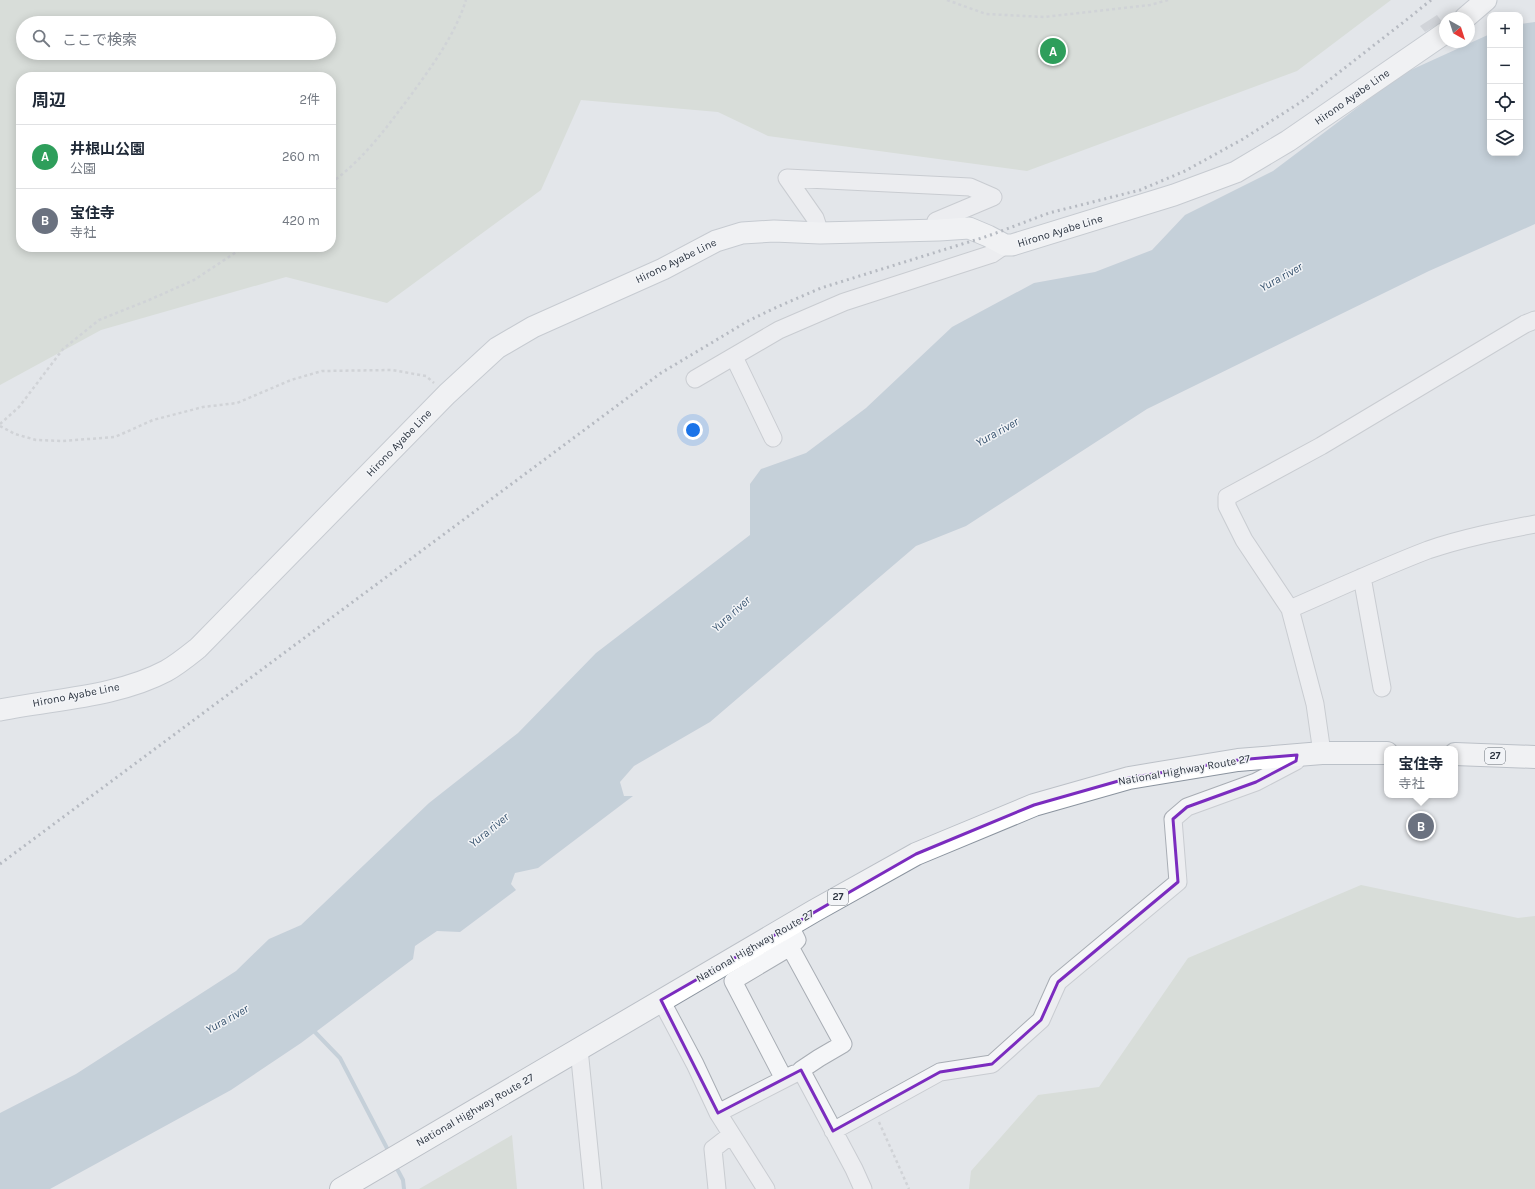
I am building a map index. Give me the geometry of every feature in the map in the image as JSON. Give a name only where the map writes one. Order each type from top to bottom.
[{"type":"highway","name":"National Highway Route 27","points":[[341,1189],[661,1000],[790,936],[814,911],[916,854],[1034,805],[1129,778],[1238,760],[1322,753],[1384,753]]},
{"type":"highway","name":"27","points":[[1458,754],[1535,757]]},
{"type":"main road","points":[[1472,12],[1486,0]]},
{"type":"main road","name":"Hirono Ayabe Line","points":[[0,710],[89,695],[119,688],[166,671],[198,648],[447,394],[497,348],[533,327],[663,269],[716,241],[742,233],[774,231],[820,233],[969,228],[1005,245],[1012,245],[1167,198],[1236,172],[1288,141],[1439,37]]},
{"type":"street","points":[[820,233],[815,218],[787,178],[970,187],[993,197],[936,221],[939,230]]},
{"type":"street","points":[[695,379],[780,330],[844,302],[992,254],[1005,245]]},
{"type":"street","points":[[1322,753],[1315,704],[1290,609],[1244,540],[1227,506],[1227,497],[1321,446],[1525,324],[1535,320]]},
{"type":"street","points":[[734,357],[773,438]]},
{"type":"street","points":[[1290,609],[1362,577],[1429,550],[1485,533],[1535,524]]},
{"type":"street","points":[[1362,577],[1382,688]]},
{"type":"street","points":[[833,1131],[940,1072],[992,1064],[1041,1020],[1058,982],[1178,882],[1173,819],[1187,807],[1256,782],[1296,761],[1297,755]]},
{"type":"street","points":[[718,1113],[784,1079],[801,1070],[843,1044],[790,936],[733,981],[784,1079]]},
{"type":"street","points":[[661,1000],[695,1064],[718,1113],[766,1189]]},
{"type":"street","points":[[579,1049],[593,1189]]},
{"type":"street","points":[[801,1070],[863,1189]]},
{"type":"street","points":[[717,1189],[713,1149],[731,1135]]},
{"type":"path","points":[[336,180],[379,138],[431,68],[449,38],[466,0]]},
{"type":"path","points":[[947,0],[986,14],[1044,17],[1150,5],[1168,0]]},
{"type":"path","points":[[236,252],[194,280],[99,320],[63,349],[20,407],[0,425],[15,434],[36,440],[62,441],[115,437],[153,420],[203,407],[237,403],[291,380],[322,371],[392,370],[426,376],[447,394]]},
{"type":"path","points":[[873,1109],[909,1189]]},
{"type":"highlighted area","points":[[1297,755],[1296,761],[1256,782],[1187,807],[1173,819],[1178,882],[1058,982],[1041,1020],[992,1064],[940,1072],[833,1131],[801,1070],[718,1113],[661,1000],[916,854],[1034,805],[1129,778],[1238,760]]},
{"type":"green space","points":[[0,0],[1391,0],[1297,71],[1027,171],[768,136],[718,112],[581,100],[541,190],[387,303],[286,277],[101,330],[0,385]]},
{"type":"green space","points":[[1361,885],[1518,918],[1535,916],[1535,1189],[969,1189],[971,1171],[1038,1095],[1099,1087],[1188,958]]},
{"type":"green space","points":[[512,1135],[517,1189],[419,1189]]},
{"type":"water","name":"Yura river","points":[[1535,22],[1535,224],[1429,271],[1147,409],[966,526],[916,546],[710,722],[634,766],[620,782],[624,796],[633,796],[538,868],[515,873],[511,884],[516,890],[460,932],[437,931],[415,946],[413,959],[301,1043],[231,1090],[50,1189],[0,1189],[0,1113],[76,1074],[236,971],[269,939],[301,925],[429,803],[518,733],[596,653],[750,535],[750,484],[761,469],[806,453],[866,408],[952,327],[1034,283],[1095,272],[1152,250],[1185,215],[1273,171],[1402,74],[1459,48],[1475,48],[1475,41],[1487,35],[1487,156],[1523,156],[1523,24]]},
{"type":"building","points":[[1437,15],[1439,18],[1439,24],[1425,32],[1420,26]]},
{"type":"waterway","points":[[313,1030],[340,1058],[390,1154]]},
{"type":"waterway","points":[[395,1165],[403,1180],[404,1189]]},
{"type":"railway","points":[[0,864],[661,373],[748,321],[821,288],[988,236],[1049,213],[1140,190],[1185,171],[1243,139],[1301,102],[1431,0]]},
{"type":"place","name":"井根山公園","points":[[1053,51]]},
{"type":"place","name":"宝住寺","points":[[1421,826]]}]
